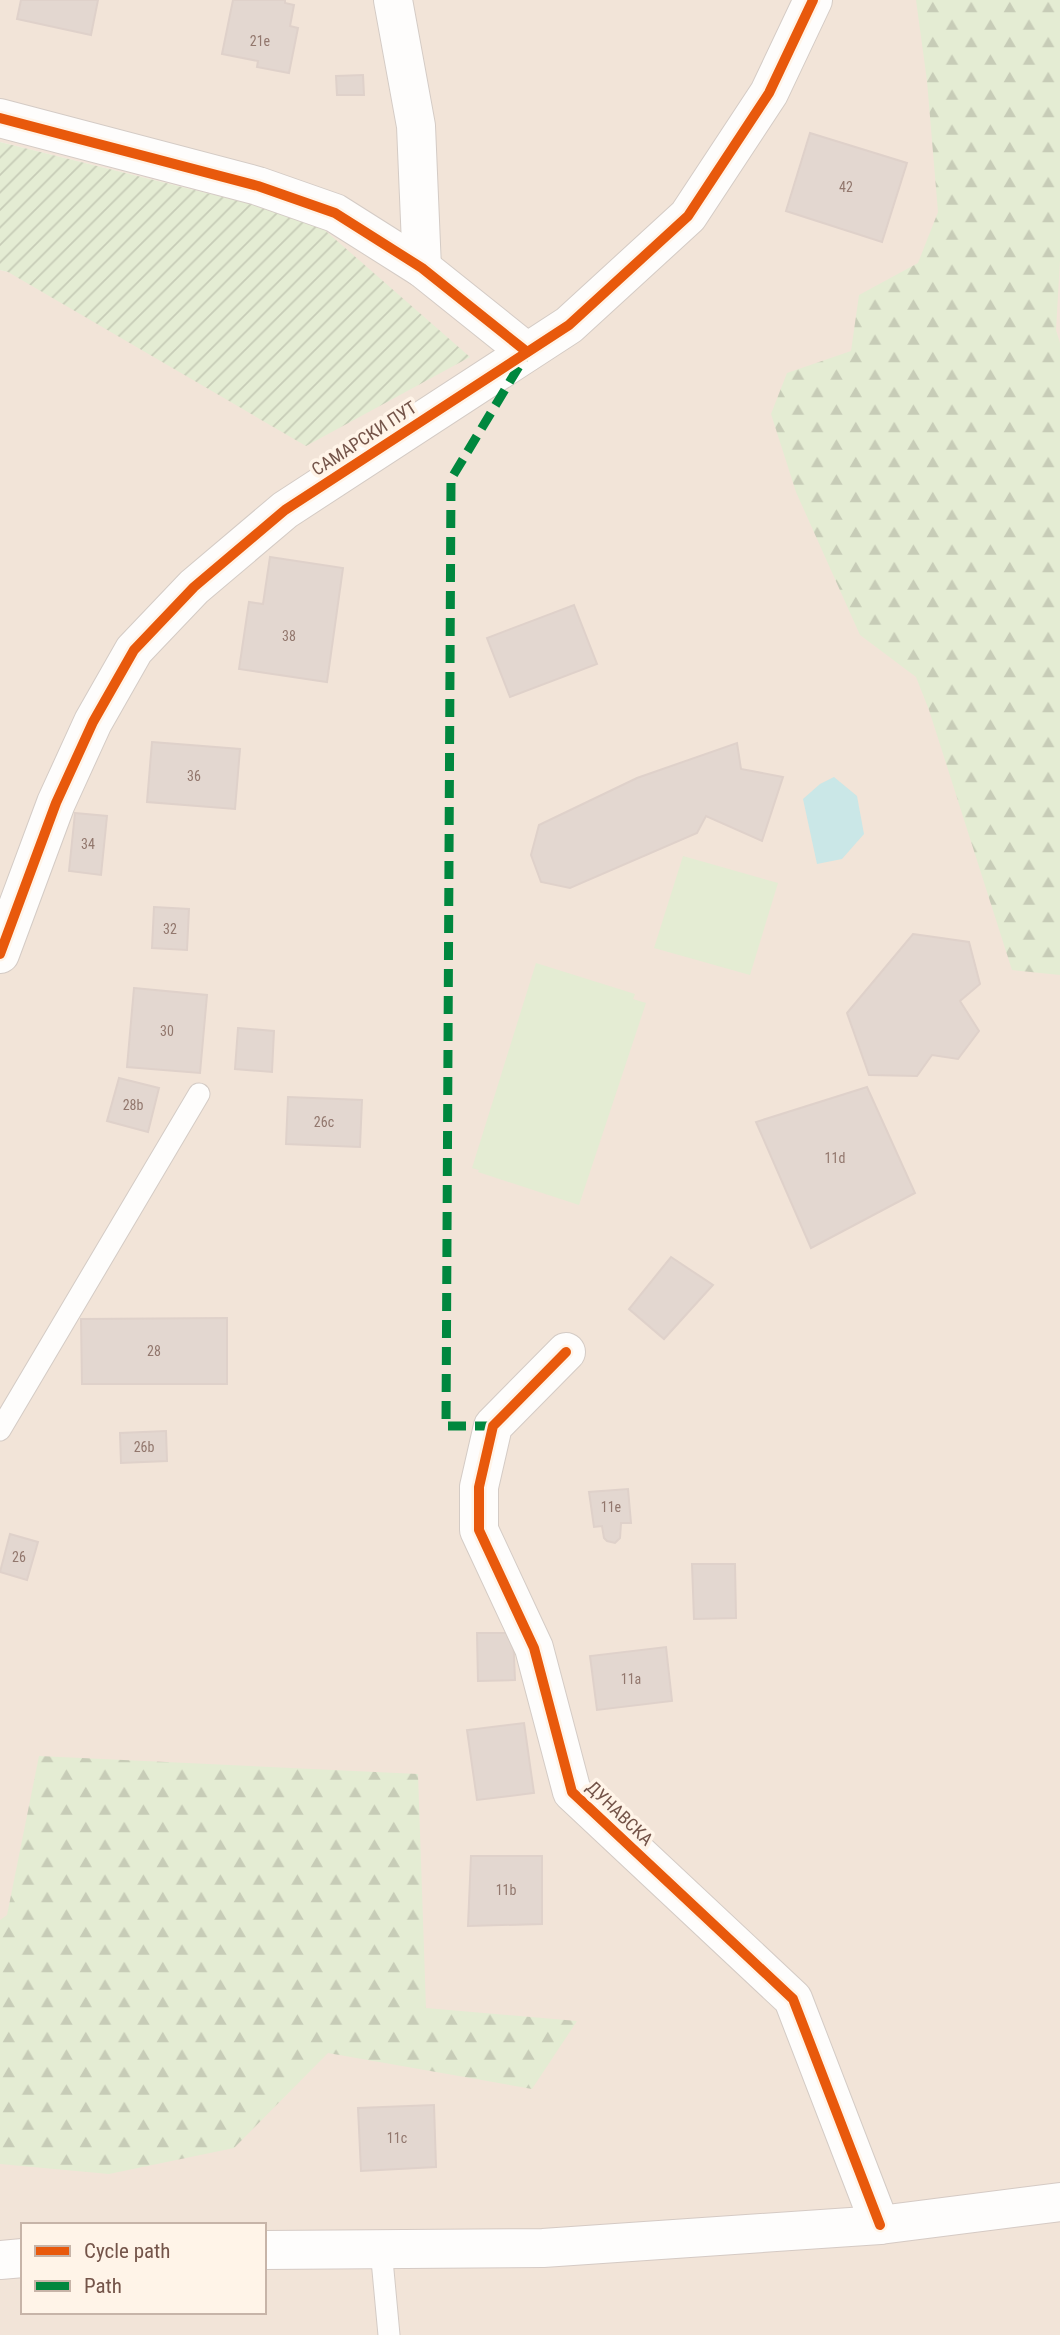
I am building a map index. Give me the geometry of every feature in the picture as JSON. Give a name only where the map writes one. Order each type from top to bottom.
[{"type":"street","points":[[393,0],[416,126],[422,268]]},
{"type":"street","name":"САМАРСКИ ПУТ","points":[[0,954],[14,874],[56,803],[93,722],[134,650],[194,587],[285,510],[569,326],[688,216],[769,93],[813,0]]},
{"type":"street","points":[[0,118],[258,186],[335,213],[422,268],[527,352]]},
{"type":"street","name":"ДУНАВСКА","points":[[566,1352],[492,1426],[479,1488],[479,1530],[534,1648],[572,1792],[793,1999],[880,2225]]},
{"type":"street","points":[[266,2250],[543,2248],[880,2225],[1060,2202]]},
{"type":"street","points":[[0,2260],[21,2258]]},
{"type":"lane","points":[[0,1430],[199,1094]]},
{"type":"lane","points":[[380,2249],[389,2335]]},
{"type":"shaded area","points":[[0,0],[1060,0],[1060,2335],[0,2335],[0,270],[8,272],[312,219],[0,142]]},
{"type":"green space","points":[[916,0],[1060,0],[1060,260],[1056,330],[1060,343],[1060,975],[1012,970],[916,677],[860,635],[796,492],[771,414],[787,373],[851,351],[859,295],[918,263],[938,212],[927,81]]},
{"type":"green space","points":[[0,142],[312,219],[470,357],[306,446],[8,272],[0,270]]},
{"type":"green space","points":[[683,856],[778,883],[750,975],[654,948]]},
{"type":"green space","points":[[536,963],[635,994],[633,999],[646,1003],[579,1205],[472,1168]]},
{"type":"green space","points":[[39,1756],[418,1774],[426,2008],[577,2021],[532,2089],[328,2053],[234,2148],[109,2174],[0,2164],[0,1920],[7,1915]]},
{"type":"water","points":[[834,777],[857,796],[864,834],[842,859],[817,864],[803,799],[820,784]]},
{"type":"building","points":[[21,0],[98,0],[91,35],[17,19]]},
{"type":"building","points":[[233,0],[285,0],[285,3],[294,5],[290,26],[298,28],[289,73],[257,67],[258,61],[222,54]]},
{"type":"building","points":[[363,75],[364,95],[337,95],[336,76]]},
{"type":"building","points":[[810,133],[907,163],[882,242],[786,211]]},
{"type":"building","points":[[270,557],[343,568],[327,682],[239,669],[249,602],[263,604]]},
{"type":"building","points":[[574,605],[597,664],[510,697],[487,638]]},
{"type":"building","points":[[152,742],[240,749],[235,809],[147,802]]},
{"type":"building","points":[[737,743],[741,769],[783,777],[762,841],[706,816],[697,833],[570,888],[541,882],[531,855],[539,825],[637,778]]},
{"type":"building","points":[[75,813],[107,816],[101,875],[69,871]]},
{"type":"building","points":[[154,907],[189,909],[187,950],[152,948]]},
{"type":"building","points":[[913,934],[969,942],[980,984],[960,1001],[979,1031],[958,1059],[932,1055],[917,1076],[869,1075],[847,1013]]},
{"type":"building","points":[[134,988],[207,995],[200,1073],[127,1067]]},
{"type":"building","points":[[238,1028],[274,1031],[272,1072],[235,1069]]},
{"type":"building","points":[[119,1078],[159,1088],[148,1132],[107,1121]]},
{"type":"building","points":[[867,1087],[915,1193],[811,1248],[756,1122]]},
{"type":"building","points":[[288,1097],[362,1100],[360,1147],[286,1144]]},
{"type":"building","points":[[671,1257],[713,1285],[664,1339],[629,1309]]},
{"type":"building","points":[[227,1318],[227,1384],[82,1384],[81,1319]]},
{"type":"building","points":[[166,1431],[167,1461],[121,1463],[120,1433]]},
{"type":"building","points":[[628,1489],[631,1523],[621,1523],[620,1538],[615,1543],[607,1541],[602,1526],[594,1527],[589,1492]]},
{"type":"building","points":[[10,1534],[38,1542],[27,1580],[0,1572]]},
{"type":"building","points":[[692,1564],[735,1564],[736,1618],[694,1619]]},
{"type":"building","points":[[477,1633],[513,1633],[515,1680],[478,1681]]},
{"type":"building","points":[[666,1647],[672,1701],[597,1710],[590,1656]]},
{"type":"building","points":[[524,1723],[534,1793],[477,1800],[467,1730]]},
{"type":"building","points":[[471,1856],[542,1856],[542,1924],[468,1926]]},
{"type":"building","points":[[434,2105],[436,2167],[361,2171],[358,2108]]},
{"type":"marked path","points":[[493,1426],[446,1426],[451,479],[524,358]]},
{"type":"cycle path","points":[[0,954],[56,803],[93,722],[134,650],[194,587],[285,510],[569,325],[688,216],[769,93],[813,0]]},
{"type":"cycle path","points":[[0,118],[258,186],[335,213],[422,268],[527,352]]},
{"type":"cycle path","points":[[566,1352],[493,1426],[479,1487],[479,1530],[534,1648],[572,1792],[793,1999],[880,2225]]}]
